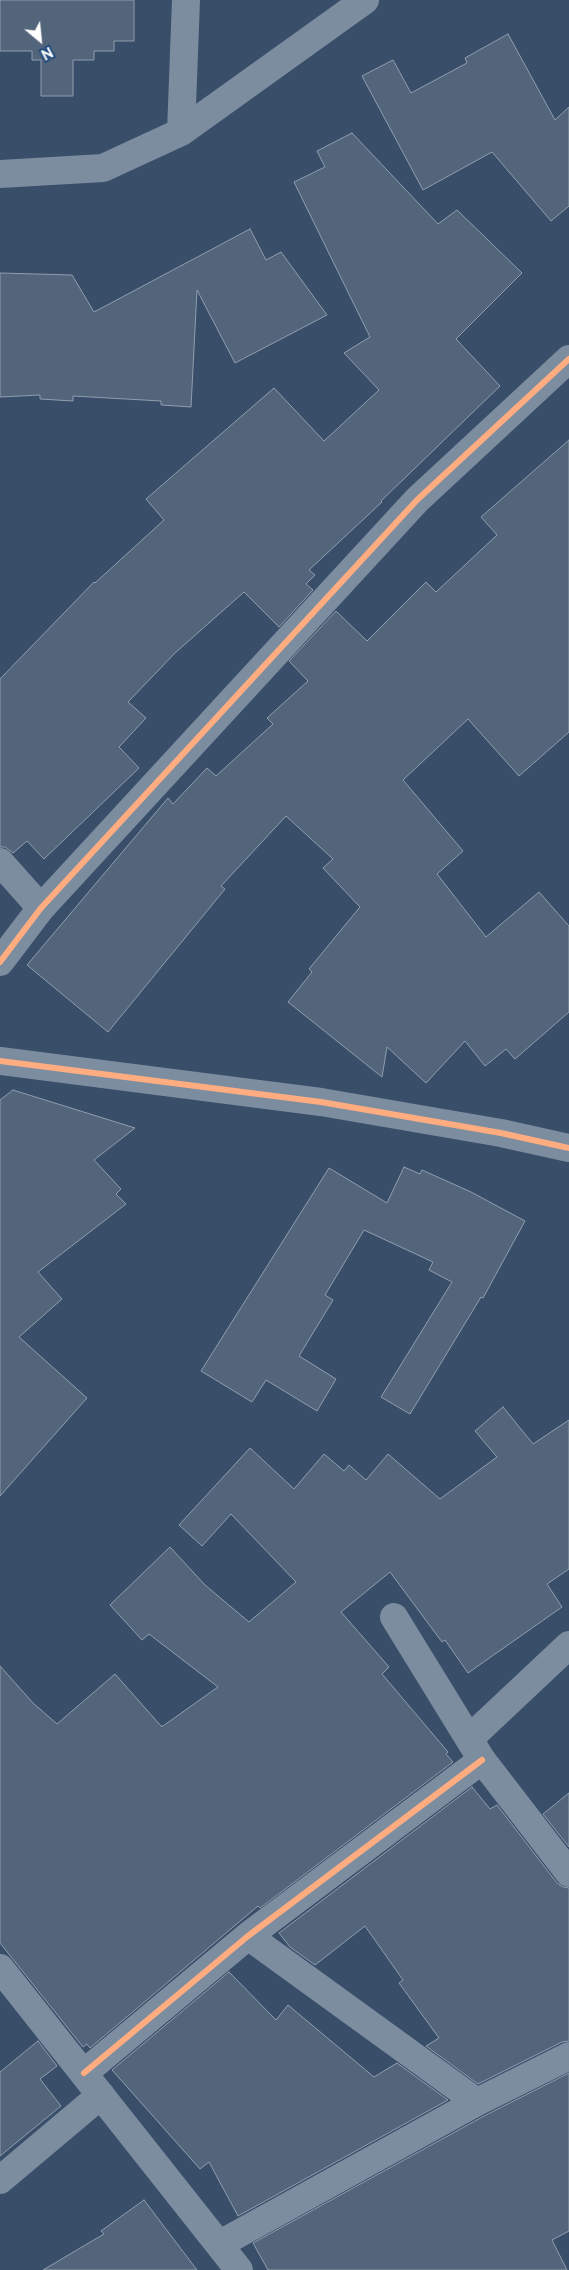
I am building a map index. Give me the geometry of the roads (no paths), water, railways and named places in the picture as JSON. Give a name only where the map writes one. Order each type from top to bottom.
[{"type":"street","points":[[181,132],[186,0]]},
{"type":"street","points":[[0,174],[103,168],[181,132],[365,0]]},
{"type":"street","points":[[0,962],[41,908],[417,500],[569,360]]},
{"type":"street","points":[[0,862],[41,908]]},
{"type":"street","points":[[0,1061],[321,1102],[501,1133],[569,1148]]},
{"type":"street","points":[[394,1617],[476,1749],[569,1872]]},
{"type":"street","points":[[84,2073],[476,1749],[569,1645]]},
{"type":"street","points":[[248,1936],[477,2102]]},
{"type":"street","points":[[0,1968],[239,2270]]},
{"type":"street","points":[[220,2244],[477,2102],[569,2056]]},
{"type":"street","points":[[0,2180],[101,2095]]}]
